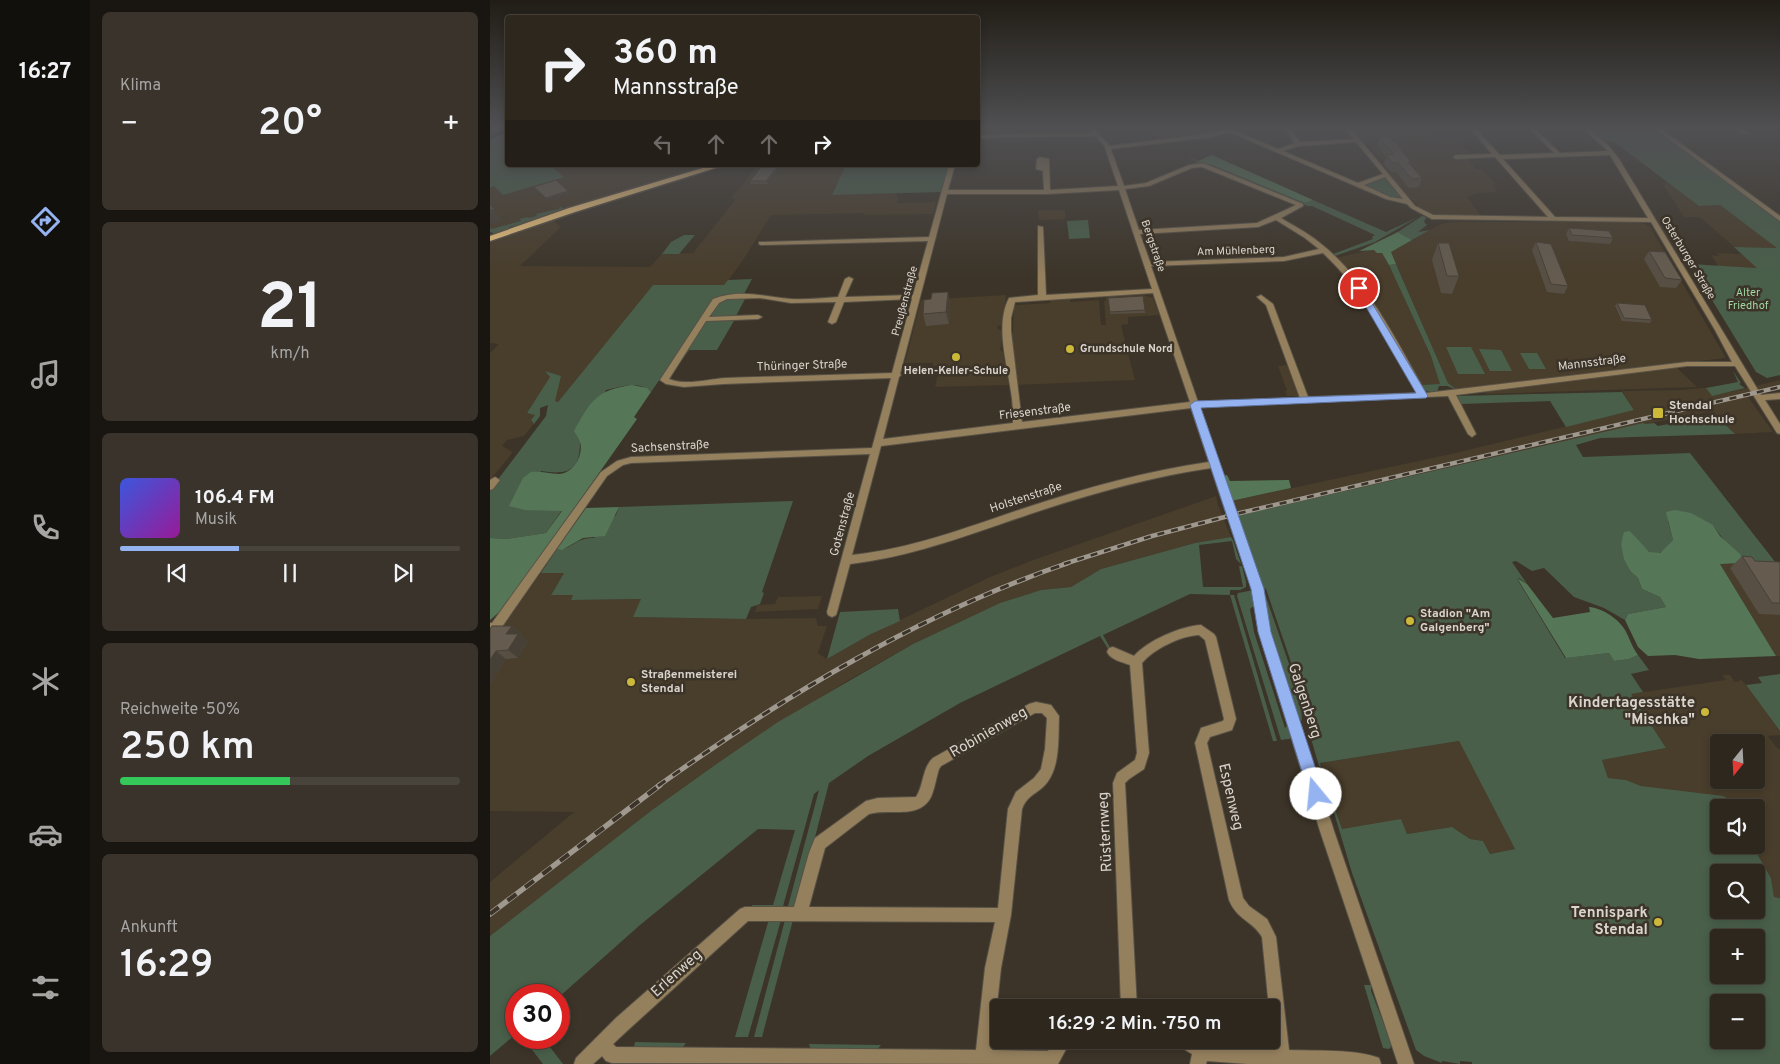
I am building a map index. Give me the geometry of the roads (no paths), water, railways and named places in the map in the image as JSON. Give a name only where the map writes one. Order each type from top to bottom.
[{"type":"main road","points":[[490,238],[572,210],[676,179]]},
{"type":"street","name":"Preußenstraße","points":[[876,447],[897,375],[948,179]]},
{"type":"street","points":[[1046,179],[1047,192]]},
{"type":"street","name":"Bergstraße","points":[[1118,179],[1195,405]]},
{"type":"street","points":[[945,192],[1047,192],[1121,188],[1147,185],[1162,179]]},
{"type":"street","points":[[1137,232],[1253,226],[1276,218],[1301,205],[1236,179]]},
{"type":"street","points":[[1345,179],[1388,198],[1408,202]]},
{"type":"street","points":[[1360,185],[1373,179]]},
{"type":"street","points":[[1389,179],[1417,210],[1435,218],[1652,220]]},
{"type":"street","points":[[1518,179],[1553,218]]},
{"type":"street","name":"Osterburger Straße","points":[[1627,179],[1719,330],[1737,364],[1780,431]]},
{"type":"street","points":[[1725,179],[1780,219]]},
{"type":"street","points":[[1276,218],[1308,237],[1325,250],[1363,294],[1423,396]]},
{"type":"street","points":[[1040,227],[1042,297]]},
{"type":"street","points":[[761,243],[933,239]]},
{"type":"street","name":"Am Mühlenberg","points":[[1147,264],[1294,258],[1325,250]]},
{"type":"street","points":[[832,322],[848,279]]},
{"type":"street","name":"Bergstraße","points":[[1018,426],[1015,391],[1007,350],[1010,303],[1017,298],[1157,291]]},
{"type":"street","points":[[705,319],[716,300],[722,297],[760,296],[791,301],[917,297]]},
{"type":"street","points":[[1261,296],[1269,304],[1305,400]]},
{"type":"street","points":[[705,319],[758,317]]},
{"type":"street","name":"Thüringer Straße","points":[[705,319],[664,380],[671,383],[708,383],[732,380],[897,375]]},
{"type":"street","name":"Mannsstraße","points":[[1195,405],[1423,396],[1687,364],[1737,364]]},
{"type":"street","points":[[1451,393],[1472,434]]},
{"type":"street","points":[[1759,398],[1780,396]]},
{"type":"street","name":"Friesenstraße","points":[[876,447],[1018,426],[1195,405]]},
{"type":"street","name":"Galgenberg","points":[[1195,405],[1258,589],[1265,632],[1327,831],[1406,1064]]},
{"type":"street","name":"Gotenstraße","points":[[832,612],[876,447]]},
{"type":"street","name":"Sachsenstraße","points":[[490,628],[495,628],[604,474],[620,463],[631,460],[876,447]]},
{"type":"street","name":"Holstenstraße","points":[[846,560],[929,544],[1053,502],[1142,476],[1215,464]]},
{"type":"street","name":"Espenweg","points":[[1136,662],[1144,653],[1194,629],[1205,631],[1210,637],[1230,719],[1228,726],[1205,732],[1201,744],[1236,900],[1240,908],[1260,920],[1266,927],[1269,936],[1282,1056]]},
{"type":"street","points":[[1113,652],[1118,656],[1136,662]]},
{"type":"street","name":"Rüsternweg","points":[[1129,999],[1119,783],[1124,774],[1137,768],[1142,762],[1143,753],[1136,662]]},
{"type":"street","name":"Robinienweg","points":[[800,913],[816,854],[824,839],[866,808],[878,805],[912,805],[920,802],[926,793],[934,766],[938,762],[1022,713],[1040,706],[1049,710],[1053,716],[1049,768],[1044,778],[1024,791],[1017,801],[1004,915],[994,968],[983,1058]]},
{"type":"street","name":"Erlenweg","points":[[582,1064],[608,1054],[740,918],[749,913],[800,913]]},
{"type":"street","points":[[800,913],[1004,915]]},
{"type":"street","points":[[608,1054],[746,1060],[983,1058],[1050,1061],[1057,1049]]},
{"type":"street","points":[[1200,1058],[1209,1054],[1282,1056],[1373,1064]]},
{"type":"railway","points":[[1064,564],[1152,536],[1240,513],[1780,387]]},
{"type":"railway","points":[[658,786],[755,720],[855,659],[960,606],[1013,583],[1068,563]]},
{"type":"railway","points":[[490,914],[660,785]]},
{"type":"place","name":"Grundschule Nord","points":[[1070,349]]},
{"type":"place","name":"Helen-Keller-Schule","points":[[956,357]]},
{"type":"place","name":"Stendal Hochschule","points":[[1658,413]]},
{"type":"place","name":"Stadion \"Am Galgenberg\"","points":[[1410,621]]},
{"type":"place","name":"Straßenmeisterei Stendal","points":[[631,682]]},
{"type":"place","name":"Kindertagesstätte \"Mischka\"","points":[[1705,712]]},
{"type":"place","name":"Tennispark Stendal","points":[[1658,922]]},
{"type":"park label","name":"Alter Friedhof","points":[[1748,299]]}]
